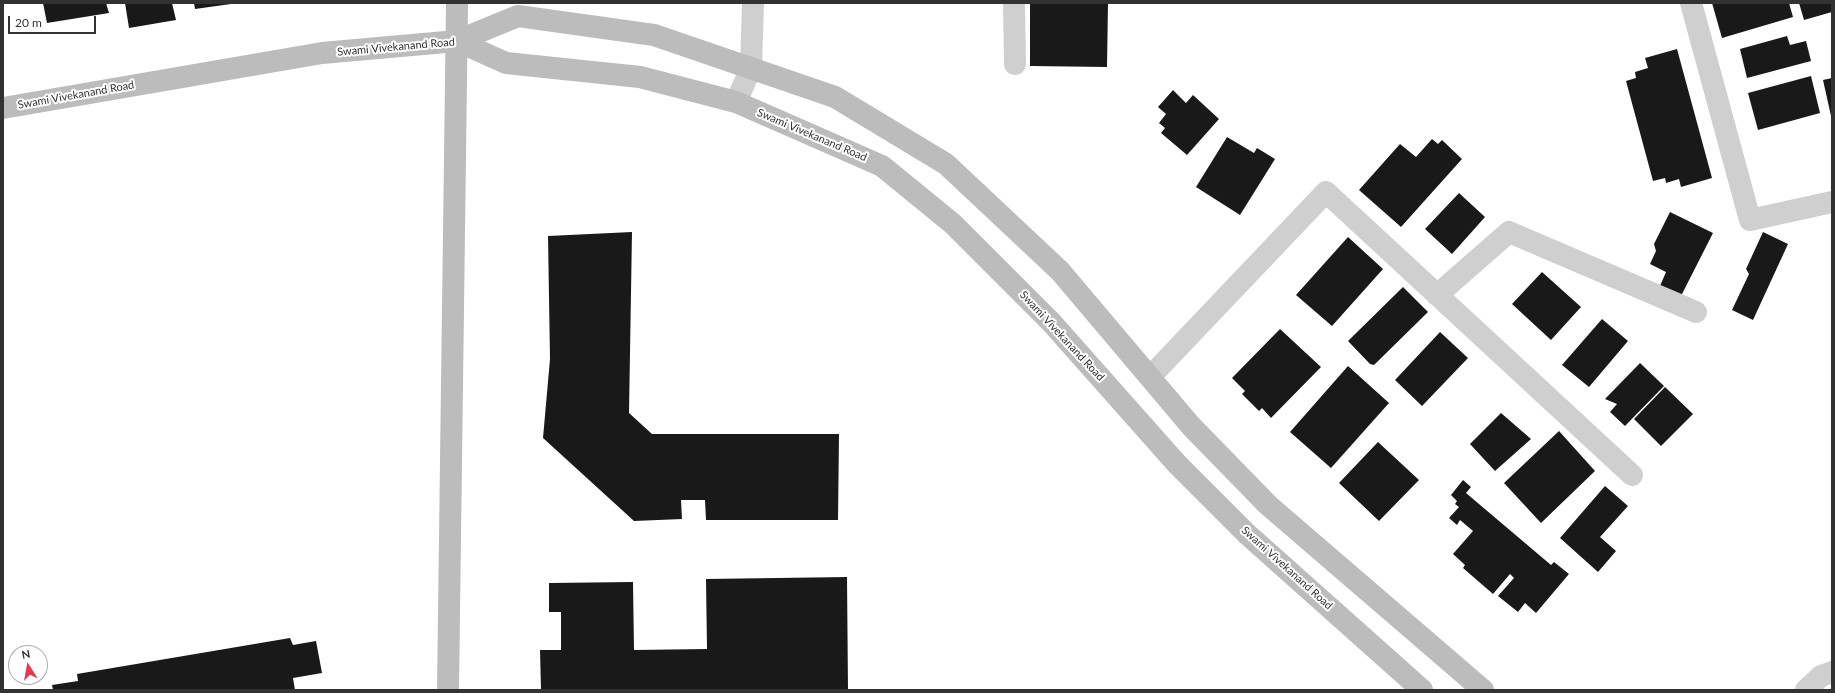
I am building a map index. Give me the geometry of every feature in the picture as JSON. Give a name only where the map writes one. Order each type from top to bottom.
[{"type":"main road","points":[[448,690],[457,3]]},
{"type":"main road","points":[[457,41],[518,16],[654,35],[836,97],[946,164],[1060,271],[1192,426],[1268,505],[1483,690]]},
{"type":"main road","name":"Swami Vivekanand Road","points":[[3,108],[322,53],[457,41],[506,63],[640,77],[736,102],[882,166],[953,224],[1051,322],[1177,464],[1241,528],[1422,690]]},
{"type":"street","points":[[736,102],[752,68],[752,3]]},
{"type":"street","points":[[1014,3],[1016,64]]},
{"type":"street","points":[[1691,3],[1750,220],[1832,202]]},
{"type":"street","points":[[1150,377],[1326,192],[1632,475]]},
{"type":"street","points":[[1437,295],[1509,232],[1696,312]]},
{"type":"street","points":[[1806,690],[1822,676],[1832,672]]},
{"type":"building","points":[[43,3],[106,3],[109,13],[47,23]]},
{"type":"building","points":[[125,3],[172,3],[176,20],[129,28]]},
{"type":"building","points":[[194,3],[231,3],[231,4],[195,9]]},
{"type":"building","points":[[1030,3],[1108,3],[1107,67],[1030,66]]},
{"type":"building","points":[[1712,3],[1789,3],[1793,17],[1722,38]]},
{"type":"building","points":[[1799,3],[1832,3],[1832,12],[1804,20]]},
{"type":"building","points":[[1787,36],[1790,45],[1806,41],[1811,61],[1747,78],[1740,49]]},
{"type":"building","points":[[1677,49],[1712,178],[1681,187],[1679,179],[1666,183],[1665,178],[1653,181],[1626,81],[1636,78],[1635,72],[1648,68],[1645,58]]},
{"type":"building","points":[[1811,76],[1820,113],[1758,130],[1748,93]]},
{"type":"building","points":[[1832,78],[1832,116],[1831,116],[1823,80]]},
{"type":"building","points":[[1173,90],[1186,103],[1193,95],[1219,119],[1187,155],[1161,133],[1165,128],[1159,123],[1166,114],[1158,107]]},
{"type":"building","points":[[1227,137],[1254,153],[1257,148],[1275,159],[1240,215],[1196,187]]},
{"type":"building","points":[[1432,139],[1438,144],[1442,140],[1462,159],[1401,227],[1359,190],[1400,144],[1416,157]]},
{"type":"building","points":[[1459,193],[1485,217],[1452,254],[1425,229]]},
{"type":"building","points":[[1670,212],[1713,233],[1681,296],[1660,286],[1666,272],[1650,264],[1656,251],[1654,244]]},
{"type":"building","points":[[632,232],[629,413],[652,434],[839,434],[838,520],[706,520],[705,500],[681,500],[682,519],[634,521],[543,438],[550,359],[548,236]]},
{"type":"building","points":[[1763,232],[1788,244],[1753,320],[1732,310],[1749,274],[1746,269]]},
{"type":"building","points":[[1348,237],[1383,269],[1332,326],[1296,295]]},
{"type":"building","points":[[1542,272],[1581,307],[1551,340],[1512,304]]},
{"type":"building","points":[[1403,287],[1428,312],[1374,365],[1370,364],[1348,341]]},
{"type":"building","points":[[1602,319],[1628,341],[1589,387],[1562,365]]},
{"type":"building","points":[[1280,329],[1321,367],[1271,418],[1262,408],[1259,411],[1242,394],[1245,391],[1232,378]]},
{"type":"building","points":[[1440,332],[1468,358],[1422,406],[1395,380]]},
{"type":"building","points":[[1640,363],[1664,386],[1625,426],[1610,412],[1617,404],[1605,399]]},
{"type":"building","points":[[1348,366],[1389,403],[1331,468],[1290,432]]},
{"type":"building","points":[[1665,387],[1693,414],[1661,446],[1634,419]]},
{"type":"building","points":[[1501,413],[1531,439],[1495,471],[1470,444]]},
{"type":"building","points":[[1559,431],[1595,471],[1541,523],[1504,483]]},
{"type":"building","points":[[1378,442],[1419,480],[1379,521],[1339,483]]},
{"type":"building","points":[[1463,480],[1471,487],[1466,493],[1551,565],[1554,562],[1569,574],[1536,613],[1525,603],[1518,612],[1498,596],[1514,578],[1510,574],[1493,594],[1463,568],[1465,565],[1453,554],[1473,531],[1460,520],[1457,525],[1449,518],[1459,507],[1455,504],[1457,501],[1451,495]]},
{"type":"building","points":[[1605,486],[1628,506],[1600,537],[1616,551],[1598,572],[1560,538]]},
{"type":"building","points":[[847,577],[848,690],[541,690],[540,650],[561,650],[561,612],[549,612],[549,583],[633,582],[634,650],[707,649],[706,579]]},
{"type":"building","points":[[290,638],[293,645],[316,641],[322,673],[293,678],[295,690],[53,690],[52,685],[78,681],[77,674]]}]
